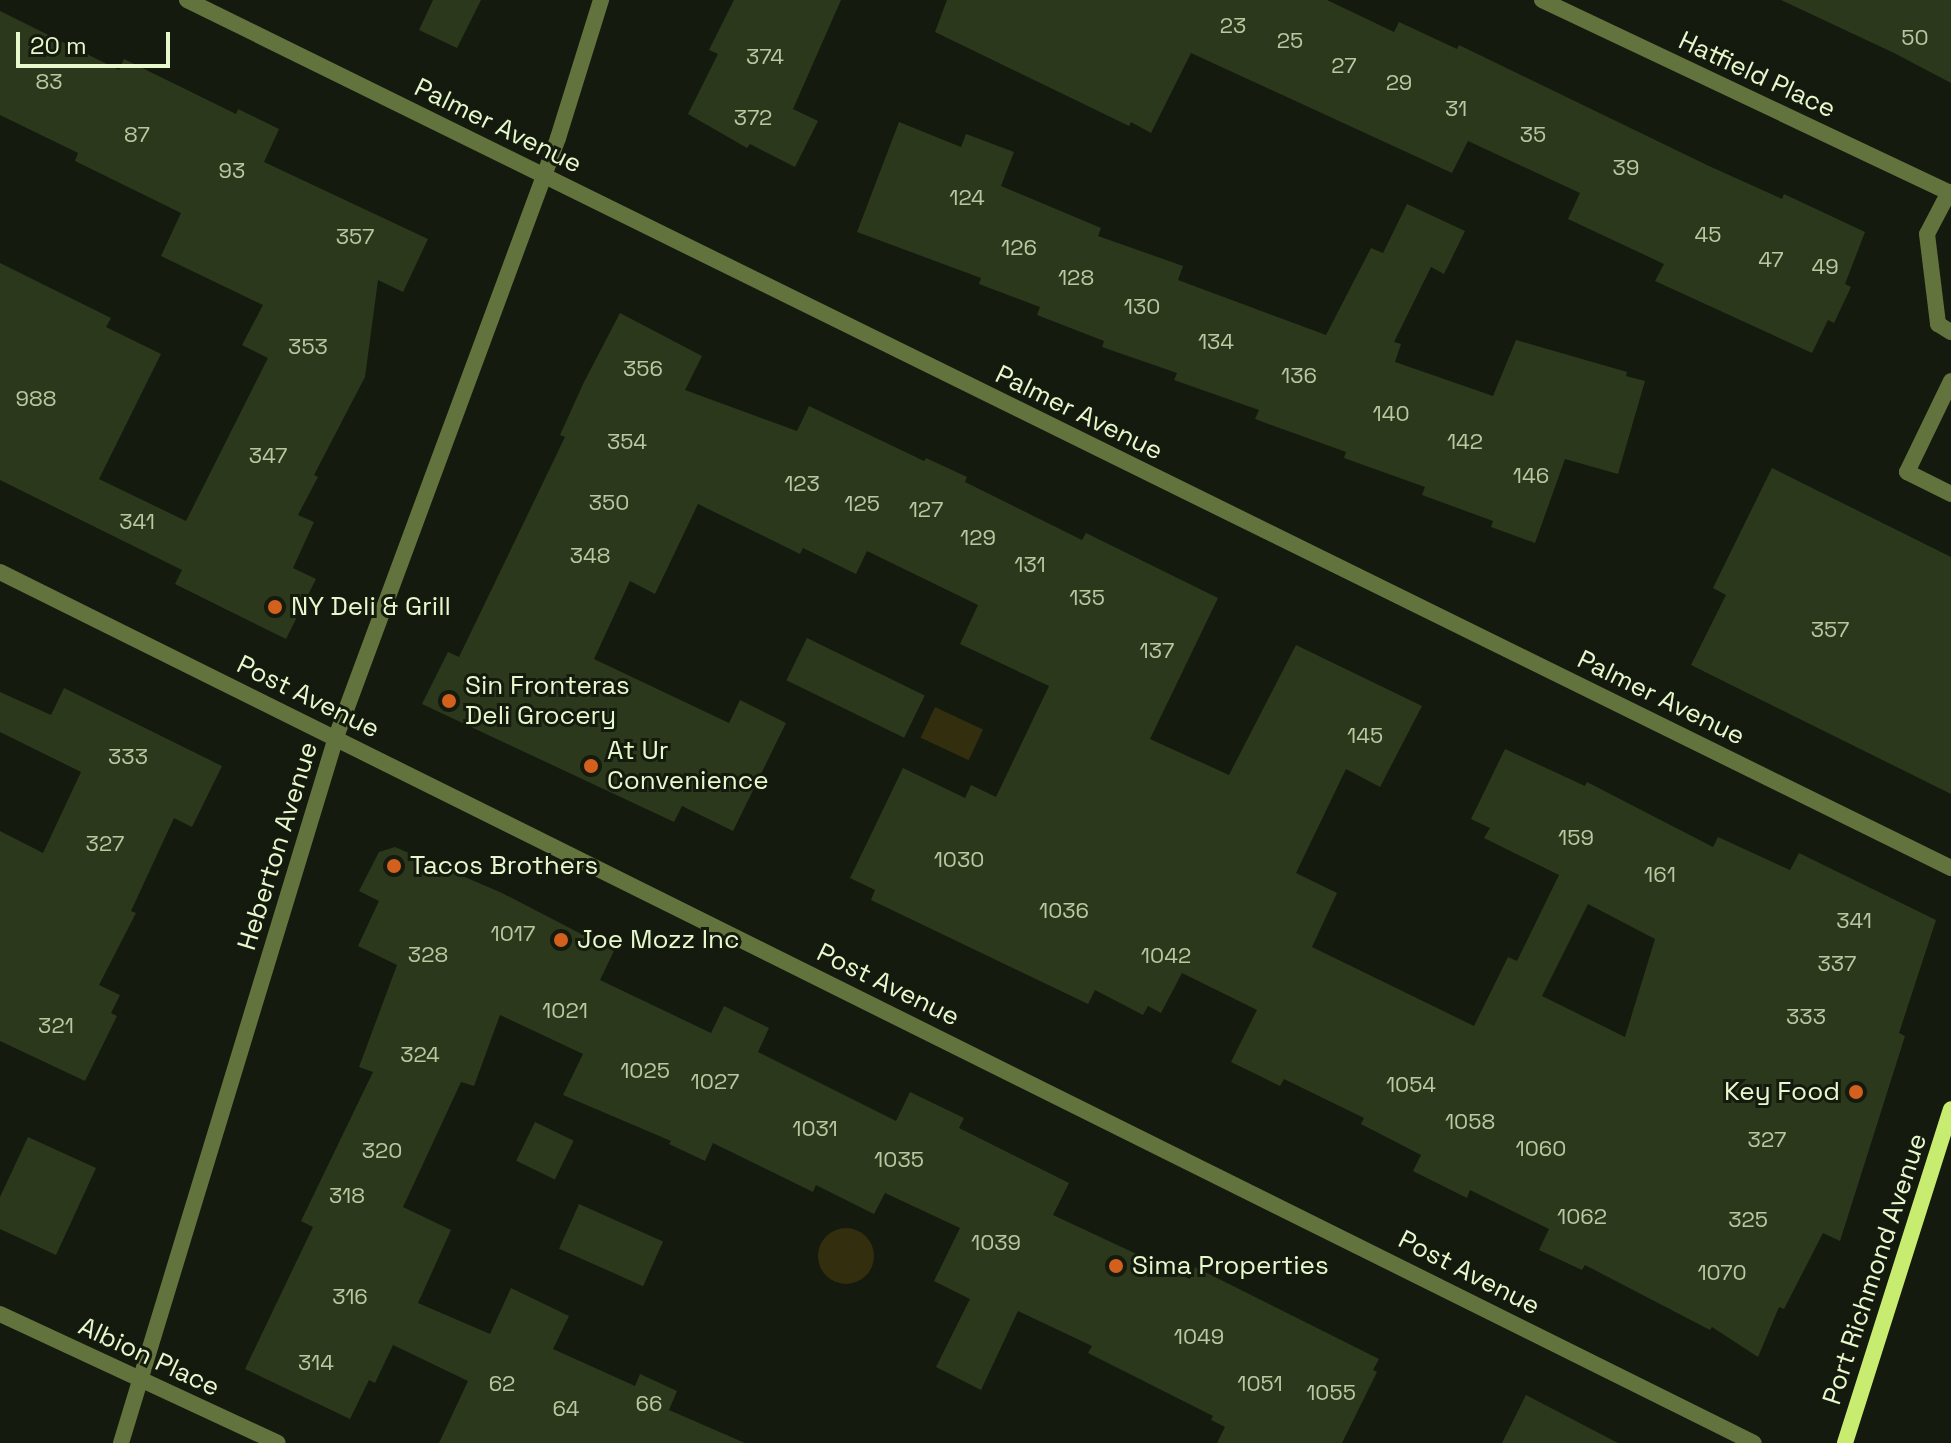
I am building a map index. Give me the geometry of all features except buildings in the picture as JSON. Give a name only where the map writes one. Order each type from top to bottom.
[{"type":"street","name":"Palmer Avenue","points":[[187,0],[1951,868]]},
{"type":"street","name":"Heberton Avenue","points":[[121,1443],[336,737],[542,174],[558,138],[601,0]]},
{"type":"street","name":"Hatfield Place","points":[[1542,0],[1950,193]]},
{"type":"street","points":[[1950,193],[1927,234],[1938,324],[1951,332]]},
{"type":"street","points":[[1951,381],[1907,472],[1951,494]]},
{"type":"street","name":"Post Avenue","points":[[0,572],[1754,1443]]},
{"type":"street","name":"Port Richmond Avenue","points":[[1845,1443],[1951,1109]]},
{"type":"street","name":"Albion Place","points":[[0,1314],[278,1443]]},
{"type":"shaded area","points":[[935,707],[983,729],[969,760],[921,738]]},
{"type":"shaded area","points":[[846,1228],[865,1237],[874,1256],[865,1275],[846,1284],[827,1275],[818,1256],[827,1237]]},
{"type":"place","name":"NY Deli & Grill","points":[[275,607]]},
{"type":"place","name":"Sin Fronteras Deli Grocery","points":[[449,701]]},
{"type":"place","name":"At Ur Convenience","points":[[591,766]]},
{"type":"place","name":"Tacos Brothers","points":[[394,866]]},
{"type":"place","name":"Joe Mozz Inc","points":[[561,940]]},
{"type":"place","name":"Key Food","points":[[1856,1092]]},
{"type":"place","name":"Sima Properties","points":[[1116,1266]]}]
